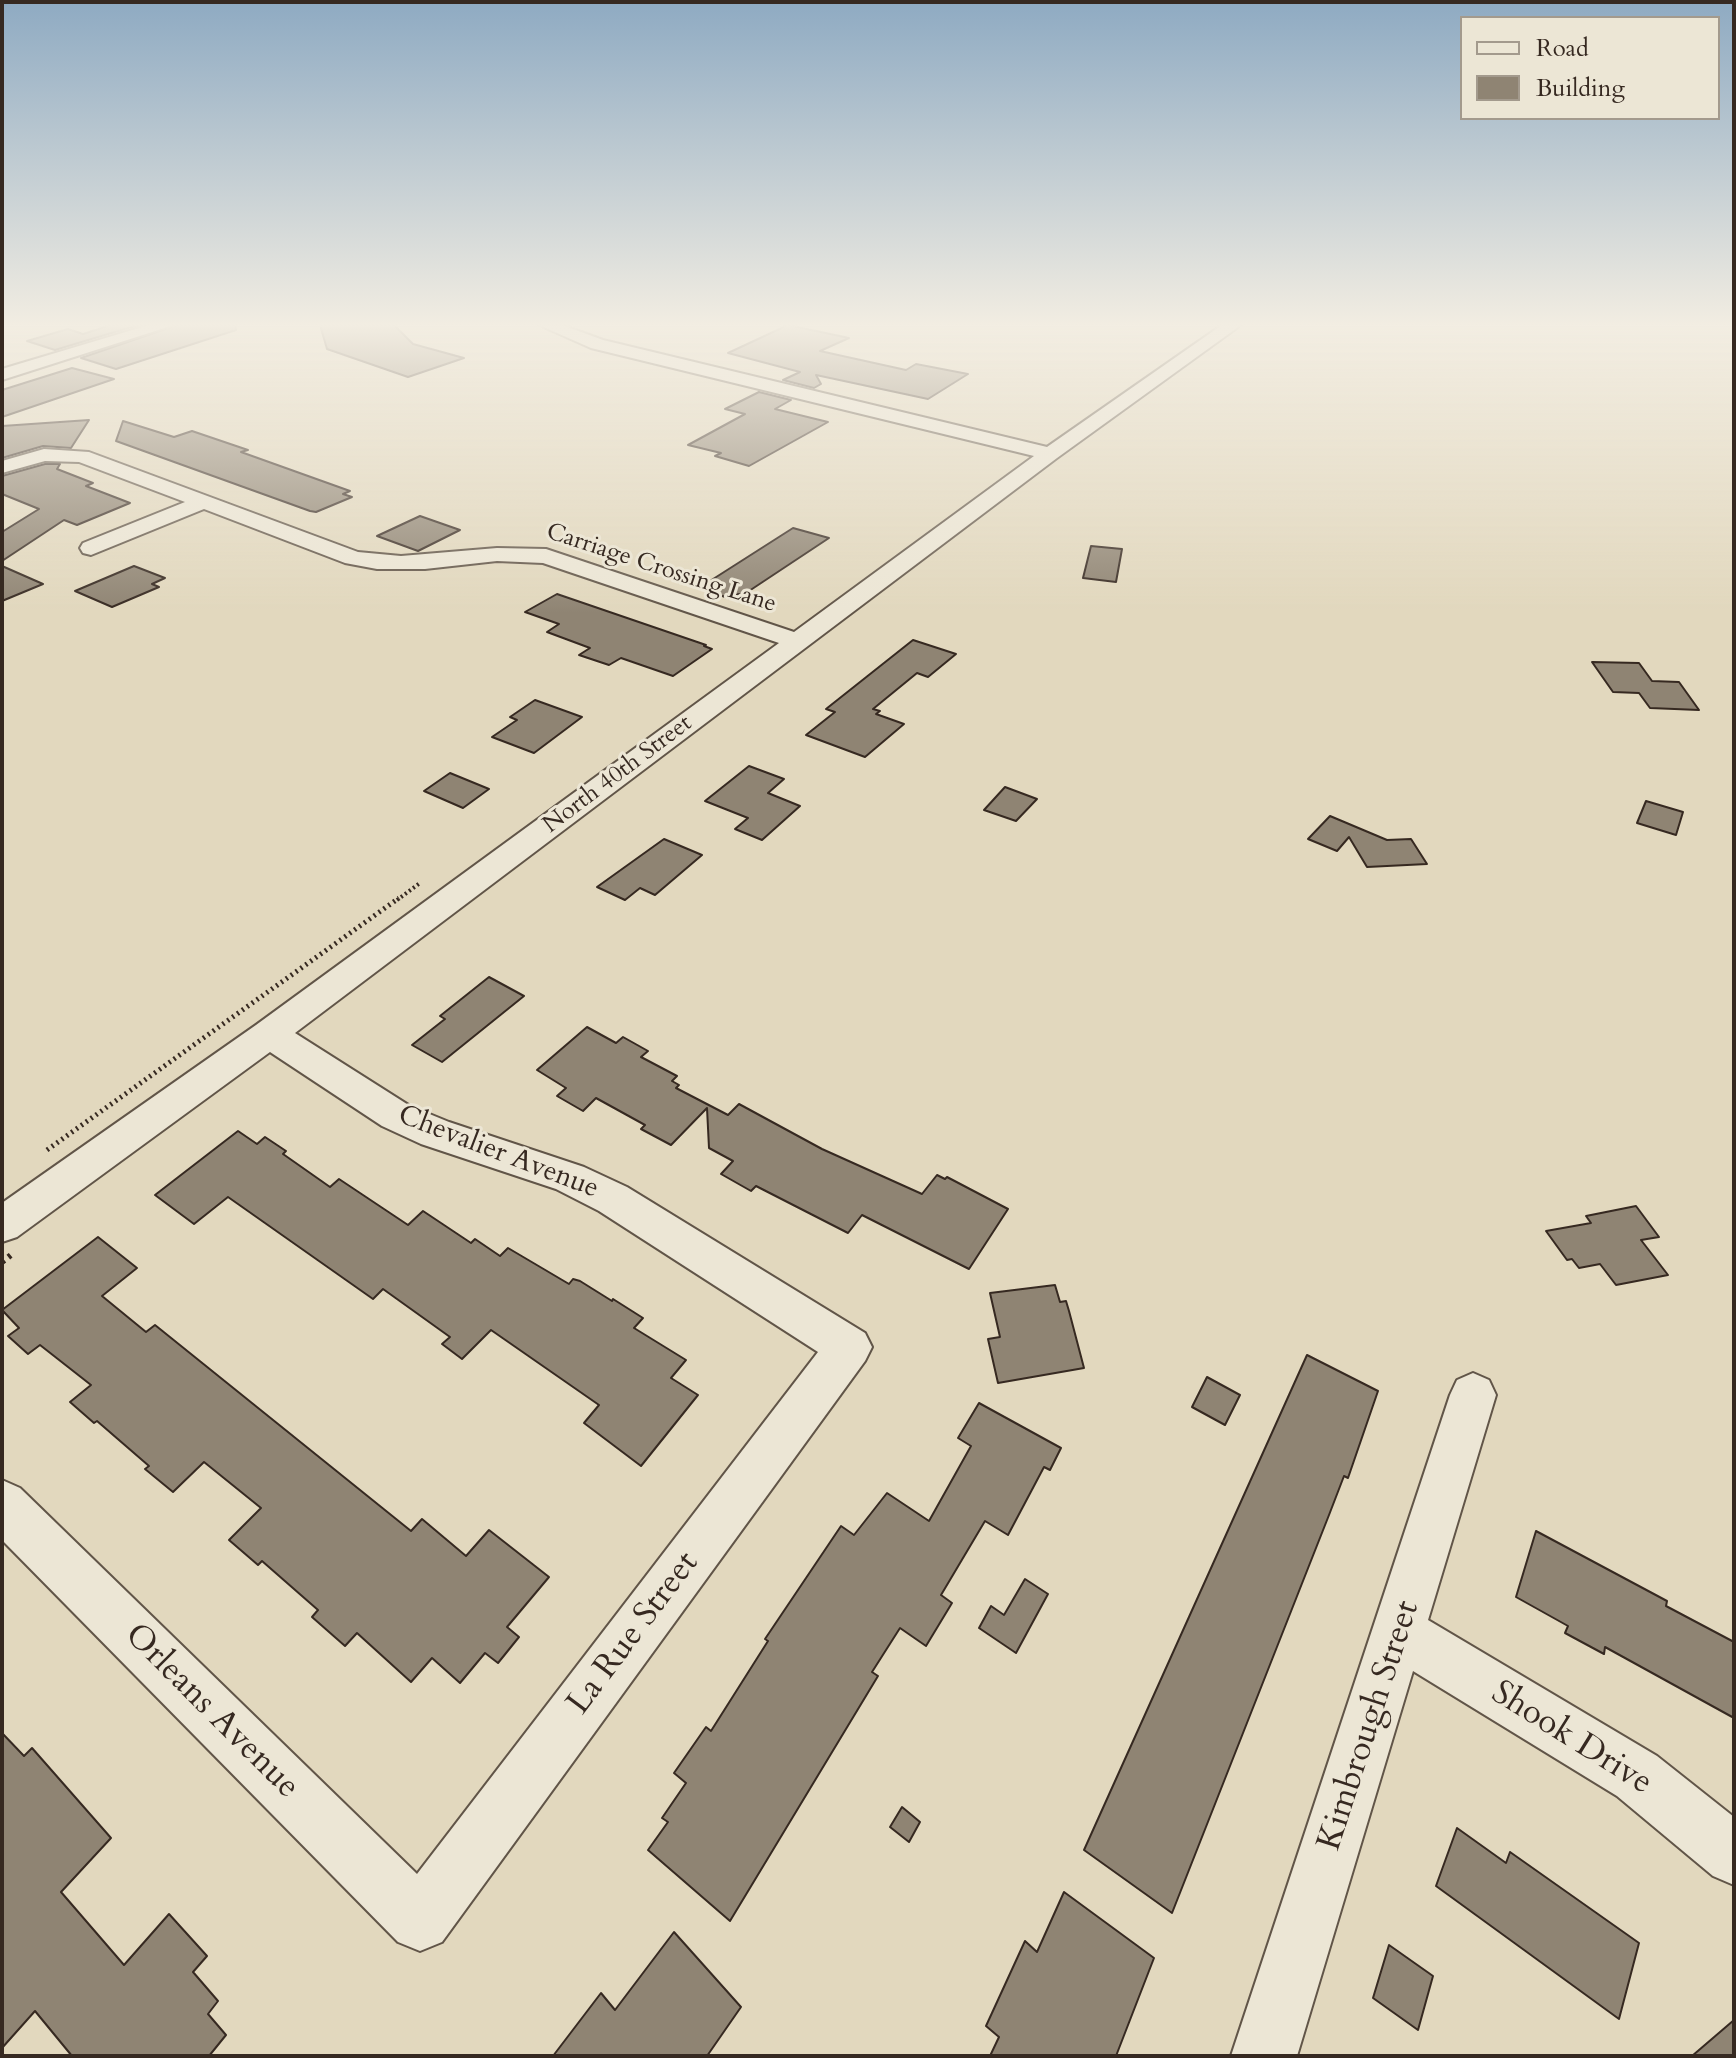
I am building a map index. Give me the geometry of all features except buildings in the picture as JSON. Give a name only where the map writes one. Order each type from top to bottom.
[{"type":"street","points":[[914,421],[1050,454]]},
{"type":"street","name":"North 40th Street","points":[[2,1225],[269,1034],[1097,421]]},
{"type":"street","name":"Carriage Crossing Lane","points":[[2,467],[44,455],[82,456],[353,558],[387,565],[519,553],[546,556],[797,641]]},
{"type":"street","points":[[91,548],[205,501]]},
{"type":"street","name":"Chevalier Avenue","points":[[269,1034],[396,1116],[435,1133],[570,1178],[613,1199],[849,1347]]},
{"type":"street","name":"La Rue Street","points":[[420,1920],[849,1347]]},
{"type":"street","name":"Kimbrough Street","points":[[1264,2056],[1473,1395]]},
{"type":"street","name":"Orleans Avenue","points":[[2,1505],[420,1920]]},
{"type":"street","name":"Shook Drive","points":[[1400,1633],[1637,1776],[1734,1855]]}]
